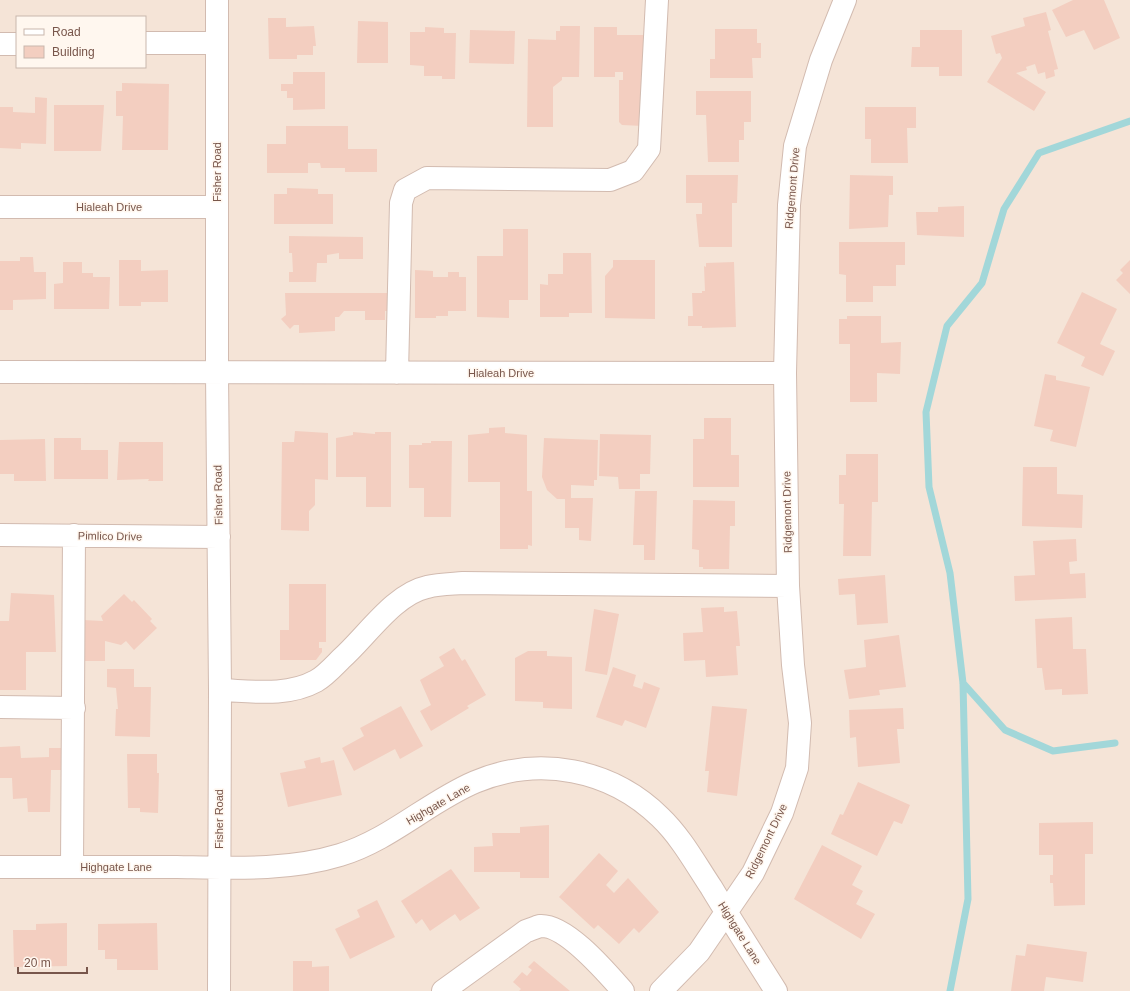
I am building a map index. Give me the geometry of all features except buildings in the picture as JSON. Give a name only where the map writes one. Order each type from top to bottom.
[{"type":"street","name":"Fisher Road","points":[[217,0],[217,373],[220,690],[219,991]]},
{"type":"street","points":[[397,373],[401,203],[405,190],[427,178],[610,180],[633,171],[649,149],[657,0]]},
{"type":"street","name":"Ridgemont Drive","points":[[661,991],[699,952],[727,913],[752,873],[782,813],[797,768],[800,722],[793,665],[788,586],[785,373],[789,205],[795,146],[821,60],[845,0]]},
{"type":"street","points":[[146,43],[217,43]]},
{"type":"street","points":[[0,44],[16,44]]},
{"type":"street","name":"Hialeah Drive","points":[[0,207],[218,207]]},
{"type":"street","name":"Hialeah Drive","points":[[0,372],[785,373]]},
{"type":"street","name":"Pimlico Drive","points":[[0,535],[219,537]]},
{"type":"street","points":[[72,866],[74,535]]},
{"type":"street","points":[[220,690],[279,692],[303,687],[317,681],[352,650],[383,617],[407,595],[426,587],[464,583],[788,586]]},
{"type":"street","points":[[0,707],[74,708]]},
{"type":"street","name":"Highgate Lane","points":[[0,867],[72,866],[262,868],[312,862],[341,855],[382,837],[453,792],[478,781],[501,774],[526,769],[557,768],[583,772],[612,783],[636,796],[661,818],[685,847],[776,991]]},
{"type":"street","points":[[443,991],[526,931],[541,926],[557,929],[588,952],[623,991]]},
{"type":"shaded area","points":[[0,0],[1130,0],[1130,991],[0,991]]},
{"type":"waterway","points":[[950,991],[968,899],[963,683],[950,573],[929,487],[926,412],[947,326],[982,283],[1004,209],[1039,153],[1130,121]]},
{"type":"waterway","points":[[963,683],[1005,730],[1053,751],[1115,743]]}]
